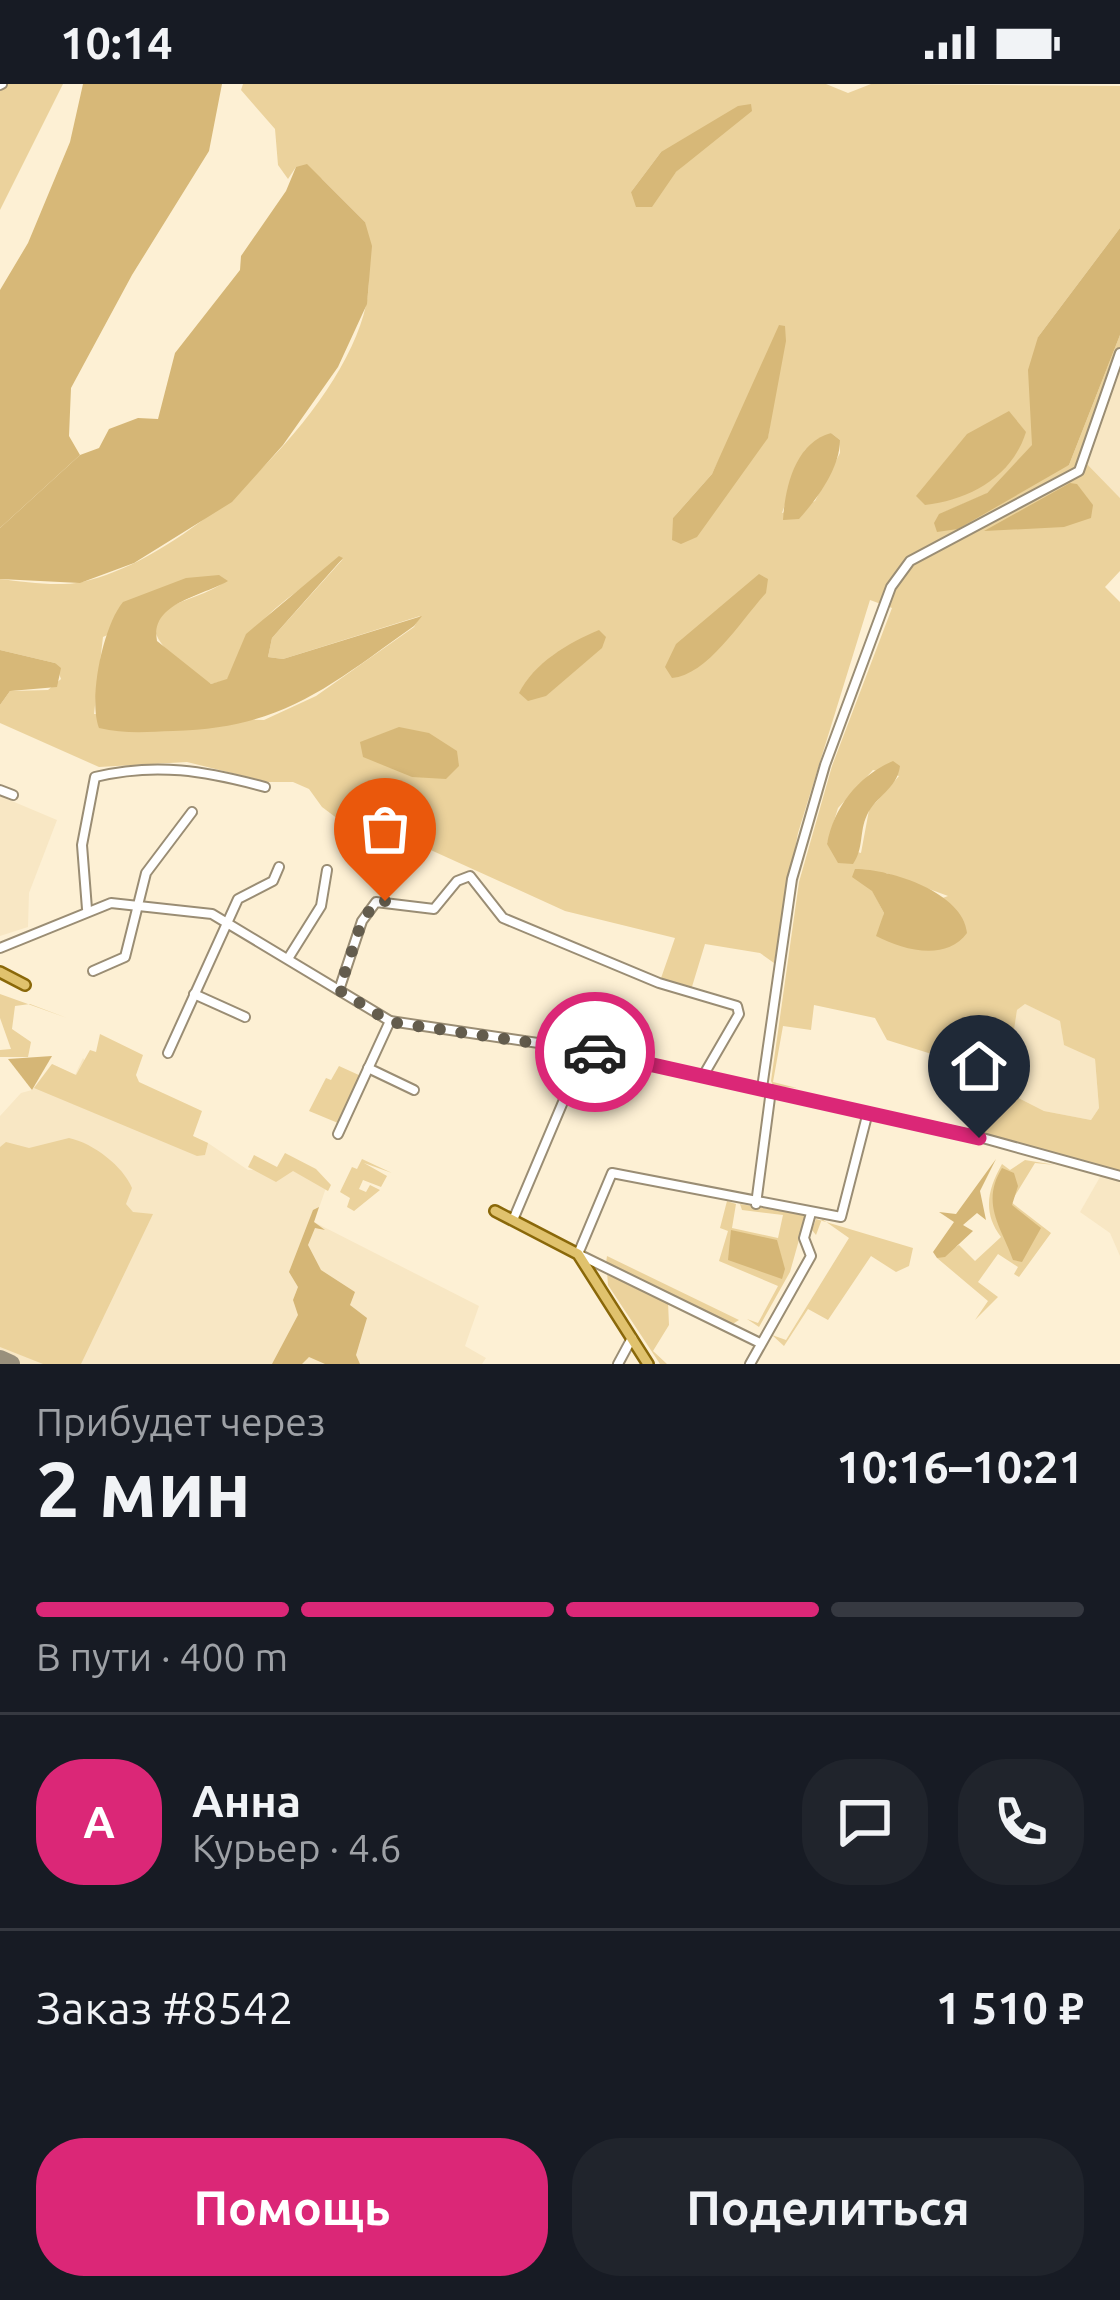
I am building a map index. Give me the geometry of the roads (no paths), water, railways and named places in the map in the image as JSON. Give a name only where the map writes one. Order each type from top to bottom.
[{"type":"main road","points":[[0,972],[25,986]]},
{"type":"main road","points":[[495,1211],[578,1254],[648,1364]]},
{"type":"street","points":[[756,1204],[792,879],[825,765],[891,587],[910,561],[1079,471],[1120,353]]},
{"type":"street","points":[[87,909],[82,845],[95,777],[152,766],[184,768],[266,788]]},
{"type":"street","points":[[0,790],[13,795]]},
{"type":"street","points":[[93,970],[125,957],[146,873],[192,812]]},
{"type":"street","points":[[168,1053],[228,918],[243,894],[273,880],[279,867]]},
{"type":"street","points":[[289,957],[321,906],[327,870]]},
{"type":"street","points":[[339,990],[362,921],[376,902],[434,909],[457,881],[470,876],[503,918],[659,983],[737,1006],[739,1014],[703,1076]]},
{"type":"street","points":[[0,948],[87,909],[137,905],[228,918],[390,1022],[585,1050],[868,1112],[1120,1176]]},
{"type":"street","points":[[194,994],[245,1017]]},
{"type":"street","points":[[338,1134],[390,1022]]},
{"type":"street","points":[[513,1220],[585,1050]]},
{"type":"street","points":[[368,1068],[414,1090]]},
{"type":"street","points":[[760,1343],[578,1254],[612,1173],[842,1217],[868,1112]]},
{"type":"street","points":[[750,1364],[812,1256],[804,1238],[811,1213]]},
{"type":"street","points":[[618,1364],[632,1338]]}]
